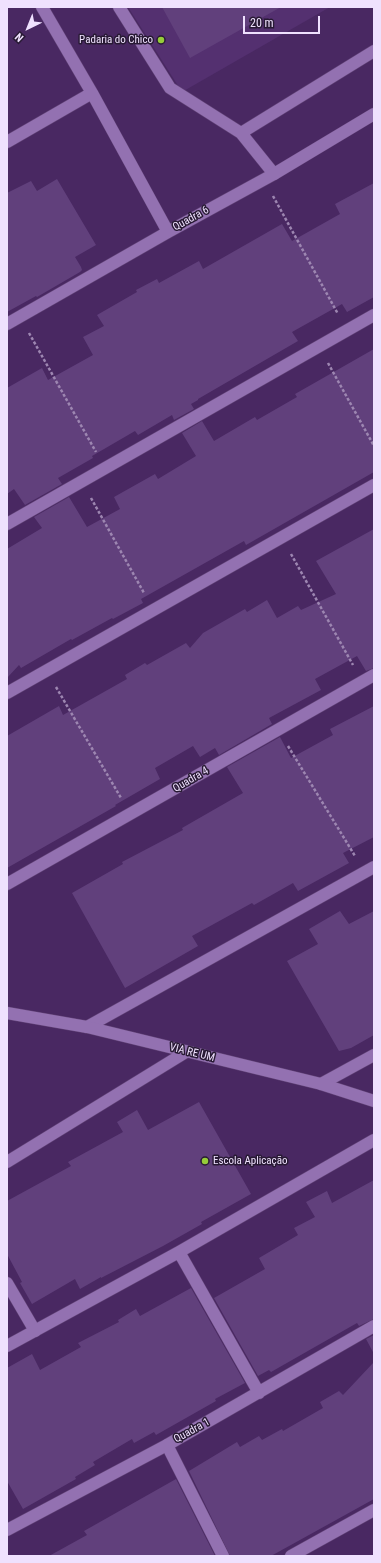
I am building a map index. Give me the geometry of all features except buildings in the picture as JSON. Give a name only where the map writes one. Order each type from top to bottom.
[{"type":"street","points":[[42,7],[92,93],[168,232]]},
{"type":"street","points":[[119,7],[170,88],[242,133],[269,177]]},
{"type":"street","points":[[242,133],[374,51]]},
{"type":"street","points":[[7,142],[92,93]]},
{"type":"street","name":"Quadra 6","points":[[7,324],[168,232],[269,177],[374,114]]},
{"type":"street","points":[[7,524],[374,315]]},
{"type":"street","points":[[7,693],[374,485]]},
{"type":"street","name":"Quadra 4","points":[[7,884],[374,675]]},
{"type":"street","points":[[87,1027],[370,870]]},
{"type":"street","name":"VIA RE UM","points":[[7,1013],[87,1027],[321,1084],[374,1101]]},
{"type":"street","points":[[7,1162],[186,1052]]},
{"type":"street","points":[[321,1084],[374,1055]]},
{"type":"street","points":[[7,1346],[179,1252],[374,1140]]},
{"type":"street","points":[[179,1252],[259,1393]]},
{"type":"street","points":[[7,1283],[35,1331]]},
{"type":"street","name":"Quadra 1","points":[[7,1530],[167,1445],[374,1326]]},
{"type":"street","points":[[167,1445],[223,1556]]},
{"type":"street","points":[[290,1556],[311,1551],[374,1510]]},
{"type":"path","points":[[269,177],[347,330]]},
{"type":"path","points":[[20,317],[105,468]]},
{"type":"path","points":[[319,346],[374,446]]},
{"type":"path","points":[[82,481],[145,594]]},
{"type":"path","points":[[282,538],[363,682]]},
{"type":"path","points":[[46,671],[130,814]]},
{"type":"path","points":[[278,730],[370,870]]},
{"type":"shaded area","points":[[128,7],[330,7],[182,92]]},
{"type":"place","name":"Padaria do Chico","points":[[161,40]]},
{"type":"place","name":"Escola Aplicação","points":[[205,1161]]}]
